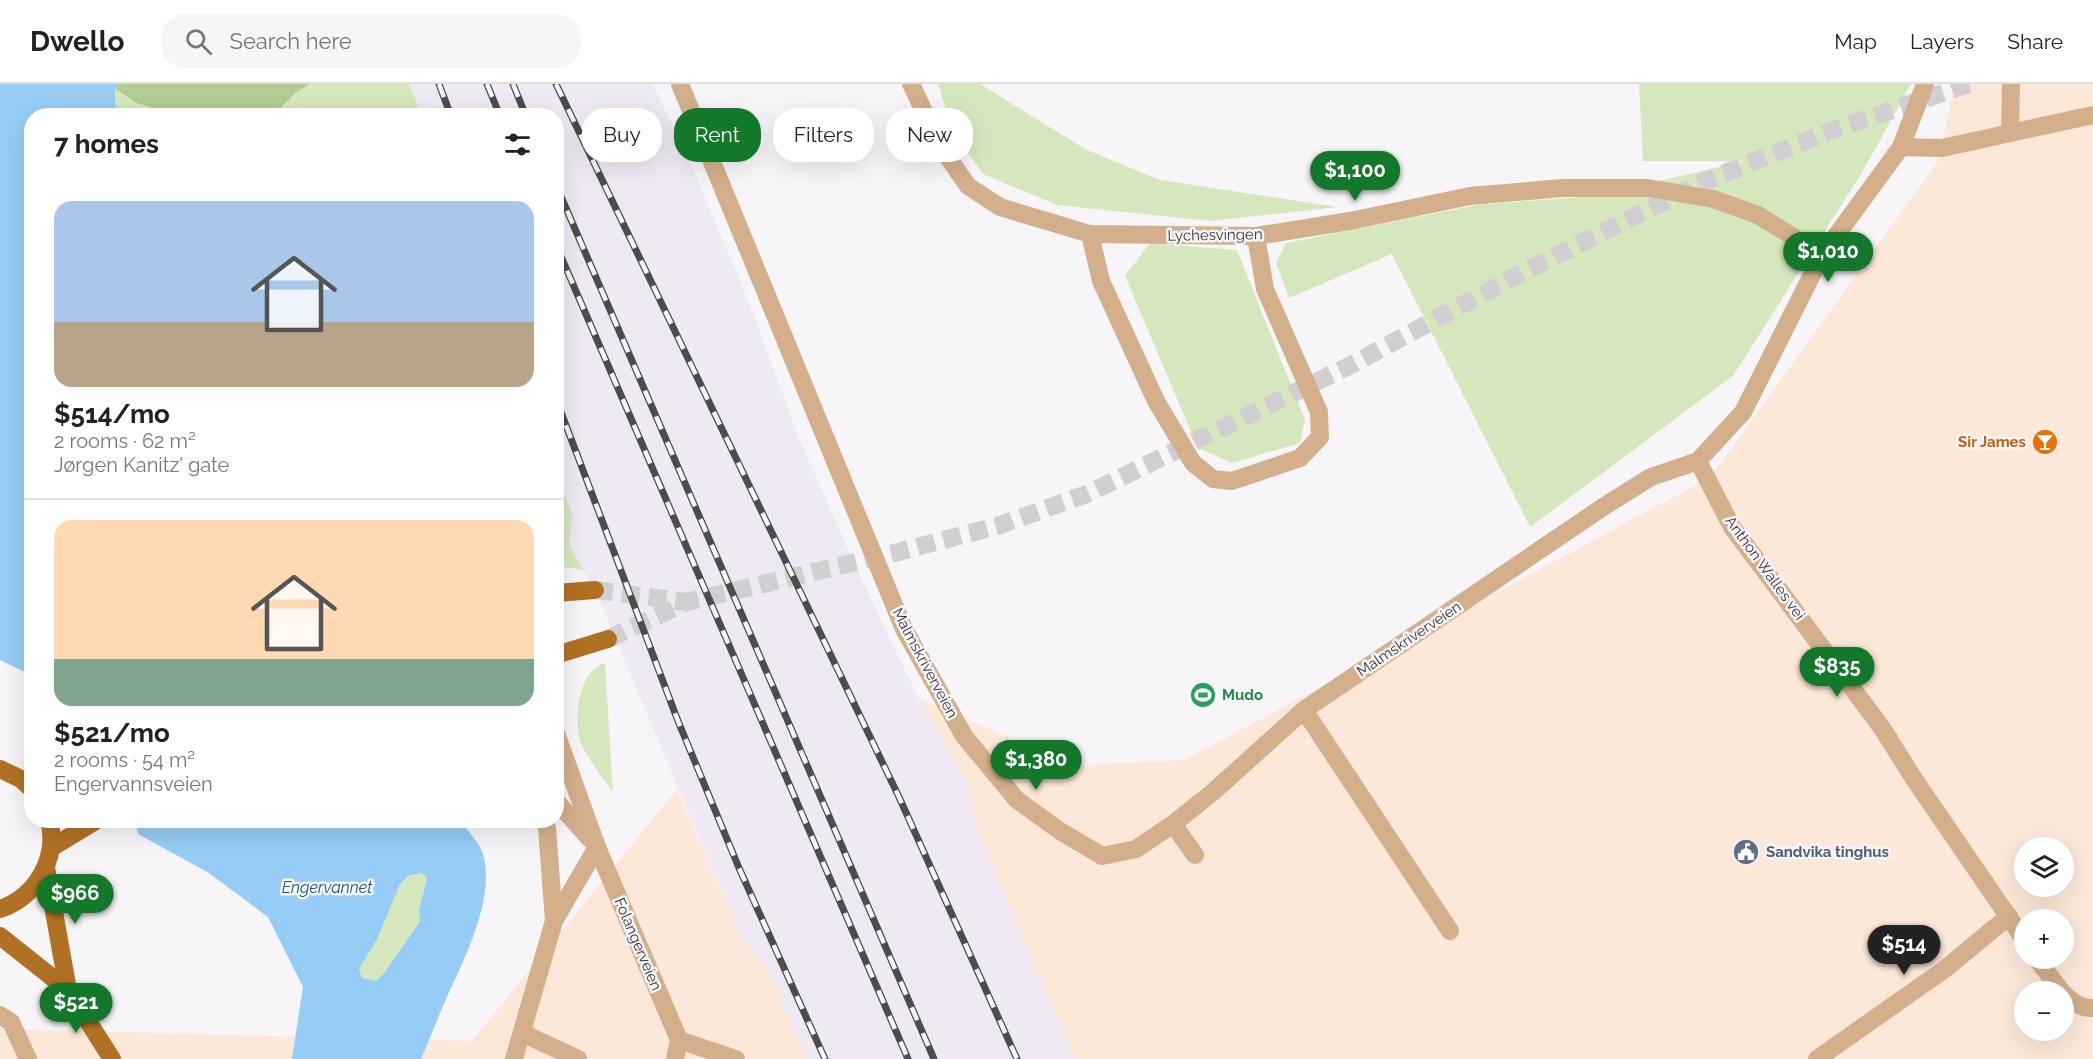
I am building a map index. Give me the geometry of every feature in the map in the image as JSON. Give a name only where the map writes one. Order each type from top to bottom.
[{"type":"main road","points":[[564,592],[595,590]]},
{"type":"main road","points":[[564,653],[608,639]]},
{"type":"main road","points":[[0,769],[24,780]]},
{"type":"main road","points":[[0,909],[11,905],[32,889],[46,867],[51,848],[50,828]]},
{"type":"main road","points":[[51,848],[84,828]]},
{"type":"main road","points":[[46,867],[68,990]]},
{"type":"main road","points":[[0,936],[68,990],[112,1059]]},
{"type":"street","name":"Malmskriverveien","points":[[680,84],[904,629],[964,736],[1017,800],[1060,831],[1102,856],[1136,849],[1173,824],[1213,792],[1304,710],[1651,477],[1698,461]]},
{"type":"street","name":"Lychesvingen","points":[[911,84],[941,147],[968,186],[1000,207],[1090,234],[1256,236],[1350,221],[1470,196],[1563,188],[1648,188],[1713,199],[1758,215],[1822,255]]},
{"type":"street","points":[[1698,461],[1743,412],[1822,255],[1901,147],[1925,84]]},
{"type":"street","points":[[2010,133],[2011,84]]},
{"type":"street","points":[[1901,147],[1942,148],[2093,115]]},
{"type":"street","points":[[1090,234],[1101,281],[1156,401],[1193,463],[1214,479],[1232,481],[1300,458],[1320,437],[1319,412],[1264,289],[1256,236]]},
{"type":"street","name":"Anthon Walles vei","points":[[1698,461],[1732,527],[1882,728],[1914,779],[2014,924]]},
{"type":"street","points":[[1304,710],[1450,931]]},
{"type":"street","name":"Folangerveien","points":[[564,755],[597,847],[679,1040]]},
{"type":"street","points":[[514,1059],[554,921],[597,847],[564,810]]},
{"type":"street","points":[[1173,824],[1195,855]]},
{"type":"street","points":[[547,828],[554,921]]},
{"type":"street","points":[[1817,1059],[1945,969],[2009,916]]},
{"type":"street","points":[[2044,969],[2054,981]]},
{"type":"street","points":[[2074,1002],[2085,1009],[2093,1008]]},
{"type":"street","points":[[0,1015],[11,1022],[28,1059]]},
{"type":"street","points":[[522,1033],[578,1059]]},
{"type":"street","points":[[675,1059],[679,1040],[736,1059]]},
{"type":"shaded area","points":[[409,84],[653,84],[674,129],[674,162],[690,162],[750,305],[799,438],[859,574],[919,699],[972,792],[975,822],[992,867],[1075,1059],[807,1059],[767,968],[742,940],[595,590],[569,545],[572,513],[564,492],[564,108],[418,108]]},
{"type":"shaded area","points":[[1955,84],[2093,84],[2093,1059],[1075,1059],[992,867],[975,822],[972,792],[919,699],[1073,765],[1185,760],[1711,477],[1938,161]]},
{"type":"shaded area","points":[[677,789],[742,940],[767,968],[807,1059],[0,1059],[0,1029],[472,1041]]},
{"type":"green space","points":[[117,84],[310,84],[297,92],[282,108],[151,108],[139,104],[115,89]]},
{"type":"green space","points":[[310,84],[409,84],[418,108],[282,108],[297,92]]},
{"type":"green space","points":[[938,84],[980,84],[1085,149],[1160,180],[1338,207],[1210,221],[1057,205],[983,174],[973,160],[973,108],[946,108]]},
{"type":"green space","points":[[1639,84],[1911,84],[1863,171],[1733,376],[1530,527],[1392,254],[1289,298],[1276,263],[1286,243],[1477,205],[1594,196],[1745,161],[1643,161]]},
{"type":"green space","points":[[115,89],[151,108],[116,108]]},
{"type":"green space","points":[[1150,243],[1237,250],[1305,420],[1300,443],[1232,463],[1198,448],[1125,276]]},
{"type":"green space","points":[[564,492],[572,513],[569,545],[584,570],[564,567]]},
{"type":"green space","points":[[605,663],[613,793],[585,751],[579,736],[578,724],[583,686],[596,667]]},
{"type":"green space","points":[[422,873],[427,878],[419,910],[420,920],[376,982],[362,978],[359,969],[400,884],[408,876]]},
{"type":"water","points":[[0,84],[117,84],[116,108],[24,108],[24,672],[0,660]]},
{"type":"water","name":"Engervannet","points":[[137,828],[465,828],[483,854],[486,871],[482,908],[469,947],[421,1059],[292,1059],[303,987],[268,917],[209,873],[138,834]],"holes":[[[422,873],[427,879],[419,910],[420,921],[385,972],[376,981],[362,978],[359,969],[377,939],[400,884],[408,876]]]},
{"type":"tunnel","points":[[608,639],[687,602],[997,526],[1087,494],[1353,364],[1525,271],[1705,181],[1833,130],[1969,84]]},
{"type":"tunnel","points":[[595,590],[687,602]]},
{"type":"railway","points":[[439,84],[448,108]]},
{"type":"railway","points":[[487,84],[497,108]]},
{"type":"railway","points":[[513,84],[523,108]]},
{"type":"railway","points":[[556,84],[899,797],[1017,1059]]},
{"type":"railway","points":[[564,203],[934,1059]]},
{"type":"railway","points":[[564,264],[908,1059]]},
{"type":"railway","points":[[564,420],[678,721],[739,868],[825,1059]]},
{"type":"place","name":"Sir James","points":[[2045,442]]},
{"type":"place","name":"Mudo","points":[[1203,695]]},
{"type":"place","name":"Sandvika tinghus","points":[[1746,852]]}]
